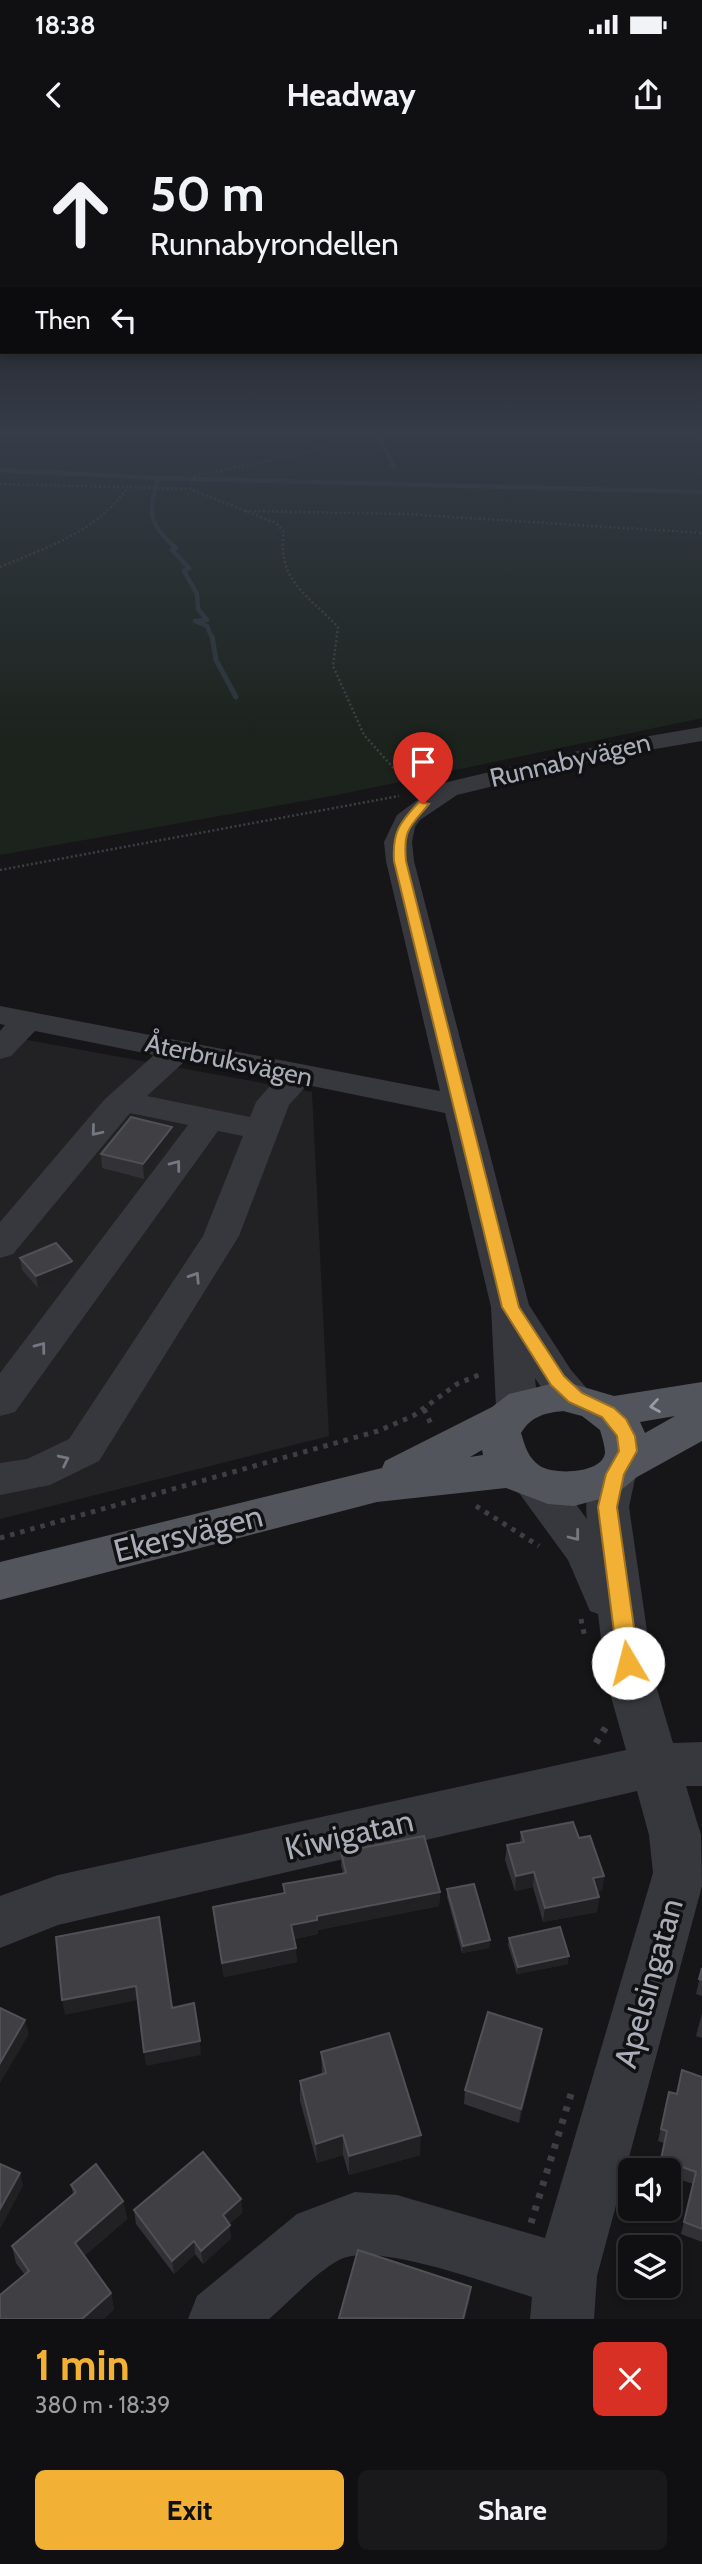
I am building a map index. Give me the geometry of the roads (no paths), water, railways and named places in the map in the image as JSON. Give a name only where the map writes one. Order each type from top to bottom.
[{"type":"main road","points":[[702,1397],[592,1405],[544,1397],[512,1397],[499,1433],[499,1446],[504,1458],[524,1477],[572,1489],[595,1485],[702,1421]]},
{"type":"main road","name":"Ekersvägen","points":[[451,1463],[512,1397]]},
{"type":"main road","points":[[592,1405],[620,1423],[626,1436],[628,1451],[619,1470]]},
{"type":"main road","name":"Ekersvägen","points":[[0,1581],[377,1485],[451,1463],[524,1477]]},
{"type":"street","name":"Runnabyvägen","points":[[512,1397],[510,1307],[458,1105],[398,842],[402,827],[410,815],[438,794],[468,783],[595,754],[702,734]]},
{"type":"street","name":"Återbruksvägen","points":[[14,1017],[458,1105]]},
{"type":"street","points":[[0,1049],[14,1017]]},
{"type":"street","points":[[0,1245],[122,1101],[179,1049]]},
{"type":"street","points":[[0,1479],[35,1474],[84,1450],[221,1236],[274,1101],[299,1074]]},
{"type":"street","points":[[122,1101],[262,1130]]},
{"type":"street","points":[[0,1402],[210,1119]]},
{"type":"street","name":"Runnabyvägen","points":[[510,1307],[557,1380],[592,1405]]},
{"type":"street","name":"Apelsingatan","points":[[607,1647],[607,1507],[619,1470]]},
{"type":"street","name":"Apelsingatan","points":[[524,1477],[588,1553],[607,1647],[634,1701],[658,1767],[675,1835],[679,1873],[551,2286]]},
{"type":"street","name":"Kiwigatan","points":[[0,1923],[25,1910],[58,1900],[658,1767]]},
{"type":"street","points":[[220,2319],[319,2236],[355,2223],[397,2226],[551,2286]]},
{"type":"waterway","points":[[161,534],[176,548],[172,550],[189,568],[184,571],[197,594],[198,609],[207,620],[195,621],[207,626],[212,638]]},
{"type":"waterway","points":[[212,636],[216,660],[236,697]]}]
